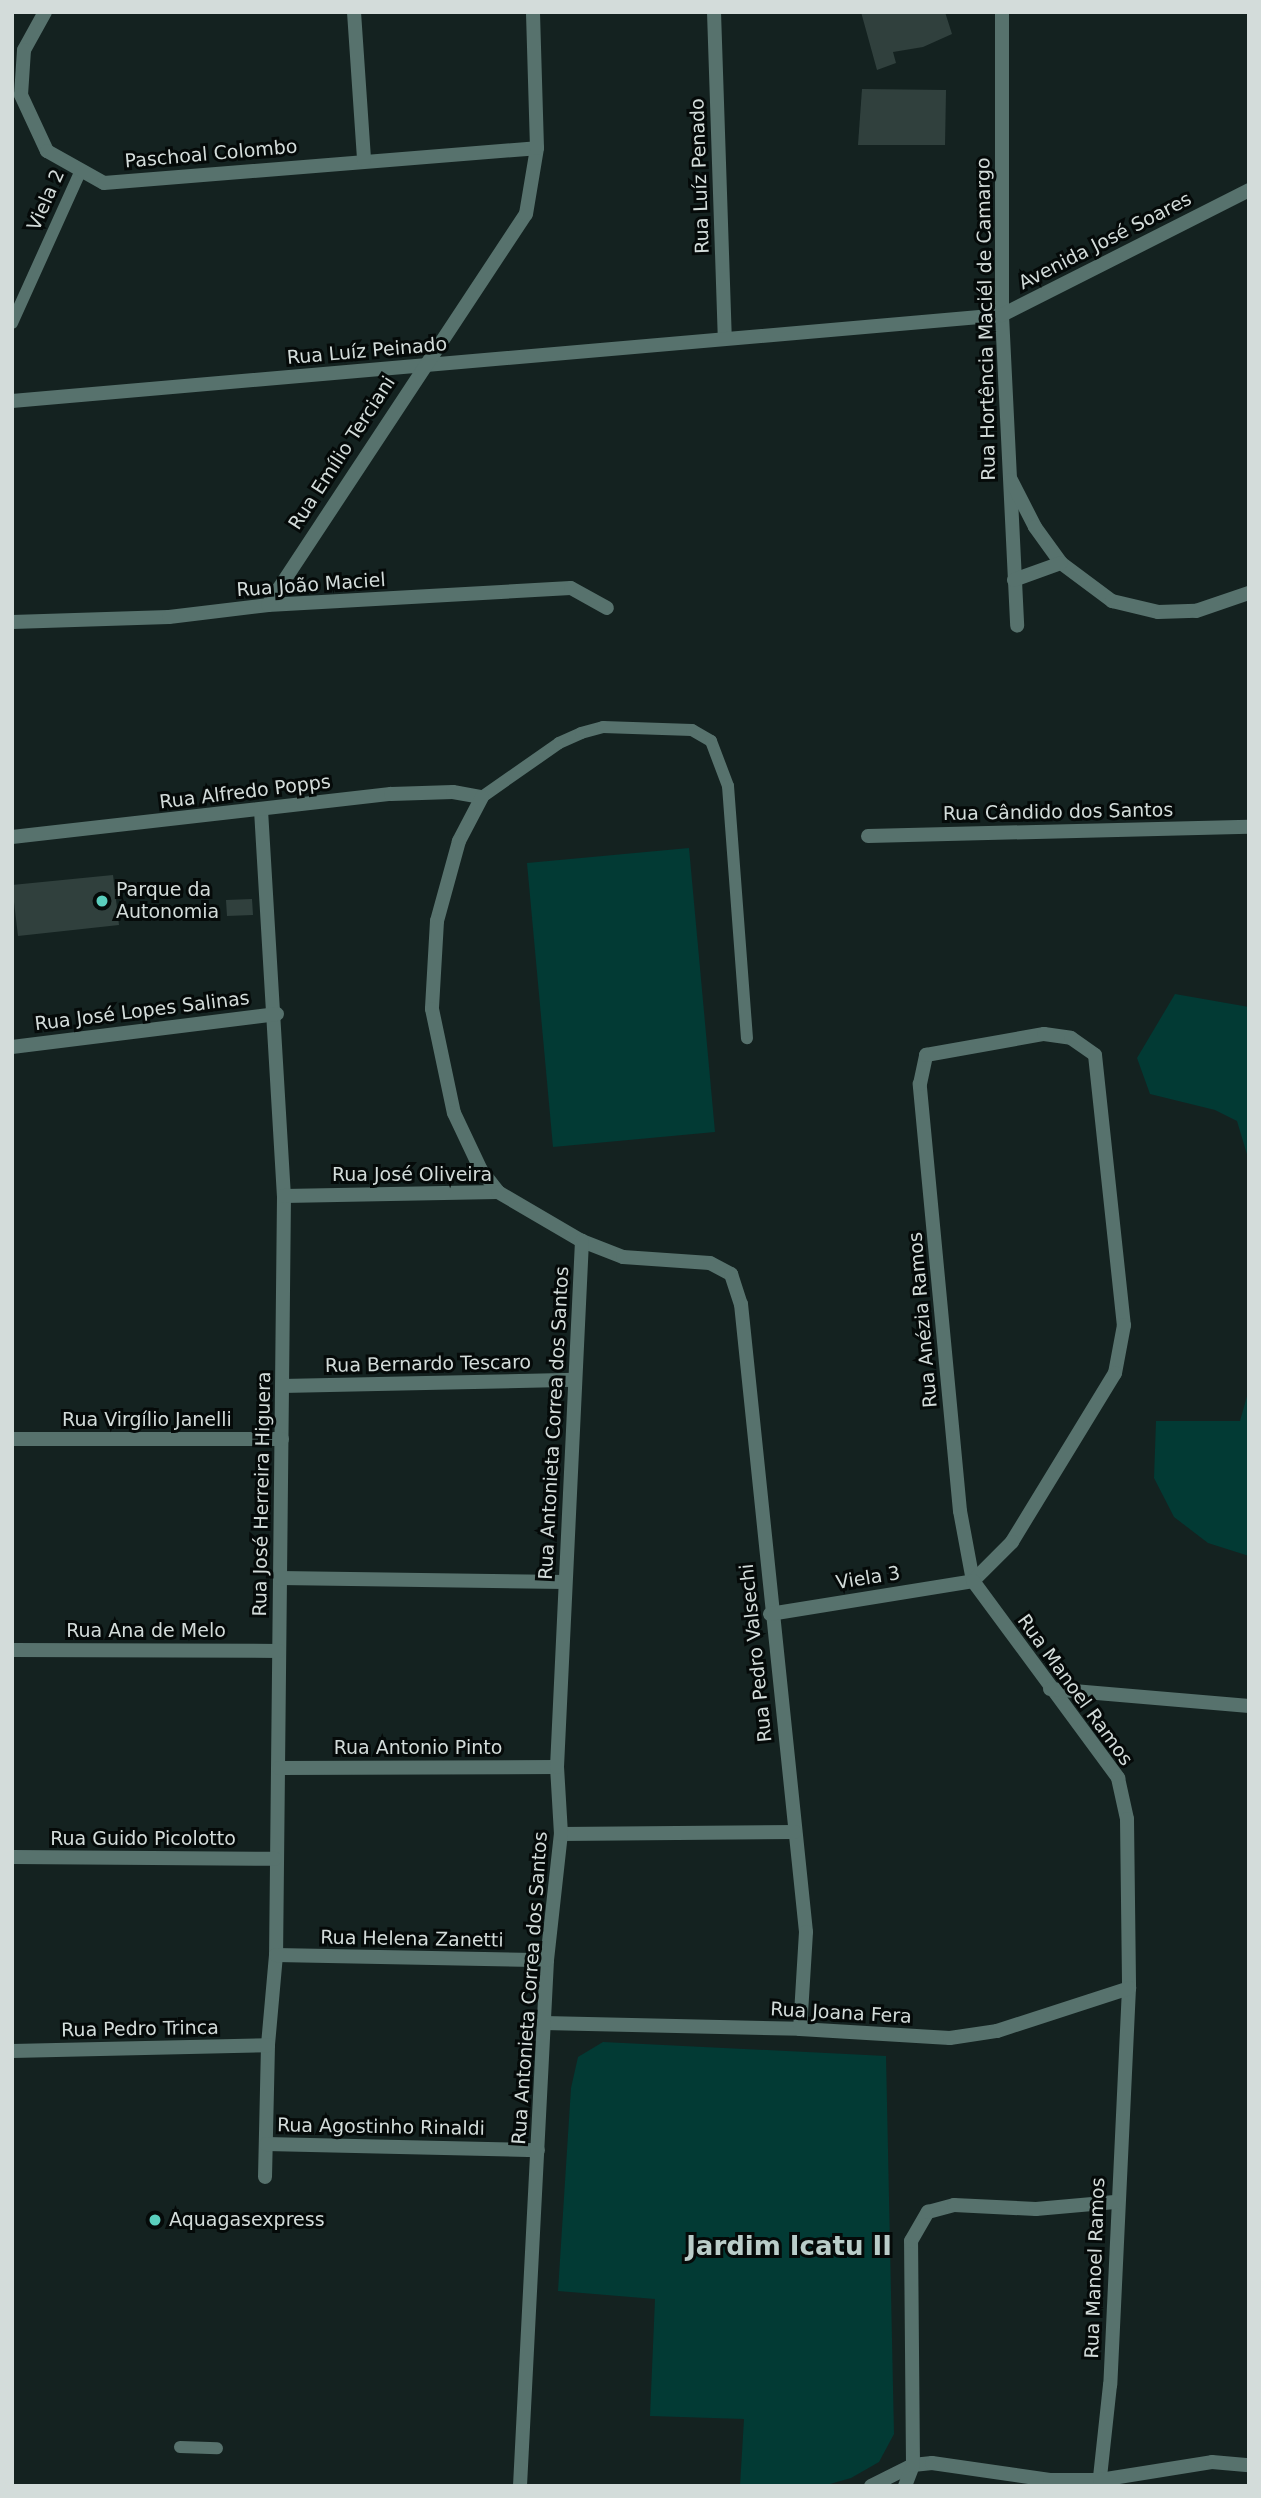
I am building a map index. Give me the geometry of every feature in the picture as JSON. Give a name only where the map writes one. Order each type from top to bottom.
[{"type":"street","name":"Paschoal Colombo","points":[[45,12],[24,50],[21,95],[47,150],[104,183],[537,148]]},
{"type":"street","name":"Rua Emílio Terciani","points":[[268,605],[526,214],[537,148],[533,12]]},
{"type":"street","name":"Rua Luíz Penado","points":[[714,12],[725,339]]},
{"type":"street","name":"Rua Hortência Maciél de Camargo","points":[[1002,12],[1002,314],[1007,472],[1017,626]]},
{"type":"street","points":[[353,13],[364,160]]},
{"type":"street","name":"Avenida José Soares","points":[[725,339],[1002,314],[1249,190]]},
{"type":"street","name":"Rua Luíz Peinado","points":[[12,401],[725,339]]},
{"type":"street","points":[[1007,472],[1035,527],[1061,564],[1112,601],[1158,612],[1196,611],[1249,593]]},
{"type":"street","points":[[1014,580],[1061,564]]},
{"type":"street","name":"Rua João Maciel","points":[[12,622],[169,617],[268,605],[571,589],[607,608]]},
{"type":"street","name":"Rua Alfredo Popps","points":[[12,837],[391,794],[453,792],[482,797]]},
{"type":"street","points":[[482,797],[459,841],[437,921],[432,1009],[454,1113],[481,1170],[498,1192]]},
{"type":"street","name":"Rua José Herreira Higuera","points":[[261,810],[277,1014],[284,1196],[276,1955],[268,2045],[265,2178]]},
{"type":"street","name":"Rua Cândido dos Santos","points":[[868,836],[1249,827]]},
{"type":"street","name":"Rua José Lopes Salinas","points":[[12,1047],[277,1014]]},
{"type":"street","name":"Rua Anézia Ramos","points":[[1044,1034],[1071,1038],[1096,1055],[1124,1325],[1115,1373],[1012,1542],[973,1581],[960,1511],[920,1084],[926,1055],[1044,1034]]},
{"type":"street","name":"Rua José Oliveira","points":[[284,1196],[498,1192],[582,1241],[623,1258],[710,1263],[730,1274]]},
{"type":"street","name":"Rua Antonieta Correa dos Santos","points":[[520,2486],[547,1960],[561,1834],[556,1767],[582,1241]]},
{"type":"street","name":"Rua Pedro Valsechi","points":[[730,1274],[741,1304],[769,1614],[806,1932],[800,2029]]},
{"type":"street","name":"Rua Bernardo Tescaro","points":[[282,1385],[575,1380]]},
{"type":"street","name":"Rua Virgílio Janelli","points":[[12,1439],[282,1439]]},
{"type":"street","points":[[280,1578],[565,1582]]},
{"type":"street","name":"Viela 3","points":[[769,1614],[973,1581]]},
{"type":"street","name":"Rua Manoel Ramos","points":[[973,1581],[1118,1778],[1127,1819],[1129,1988],[1115,2202],[1110,2385],[1099,2483]]},
{"type":"street","name":"Rua Ana de Melo","points":[[12,1650],[279,1651]]},
{"type":"street","points":[[1050,1689],[1249,1706]]},
{"type":"street","name":"Rua Antonio Pinto","points":[[279,1768],[556,1767]]},
{"type":"street","points":[[561,1834],[795,1832]]},
{"type":"street","name":"Rua Guido Picolotto","points":[[12,1857],[275,1858]]},
{"type":"street","name":"Rua Helena Zanetti","points":[[276,1955],[547,1960]]},
{"type":"street","name":"Rua Joana Fera","points":[[544,2022],[800,2029],[950,2038],[997,2031],[1129,1988]]},
{"type":"street","name":"Rua Pedro Trinca","points":[[12,2051],[268,2045]]},
{"type":"street","name":"Rua Agostinho Rinaldi","points":[[266,2144],[538,2150]]},
{"type":"street","points":[[905,2486],[913,2465],[911,2241],[928,2212],[954,2205],[1037,2208],[1115,2202]]},
{"type":"street","points":[[871,2486],[913,2465],[955,2464],[1050,2480],[1099,2483],[1212,2462],[1249,2465]]},
{"type":"lane","name":"Viela 2","points":[[12,323],[81,170]]},
{"type":"lane","points":[[482,797],[559,743],[592,730],[692,730],[710,741],[728,786],[747,1038]]},
{"type":"lane","points":[[180,2448],[217,2448]]},
{"type":"green space","points":[[689,848],[715,1132],[553,1147],[527,863]]},
{"type":"green space","points":[[1175,994],[1249,1007],[1249,1161],[1237,1121],[1215,1110],[1150,1094],[1137,1058]]},
{"type":"green space","points":[[1249,1389],[1249,1556],[1208,1543],[1174,1517],[1154,1478],[1156,1421],[1240,1421]]},
{"type":"green space","points":[[603,2042],[886,2056],[894,2434],[879,2462],[851,2478],[823,2486],[740,2486],[744,2419],[650,2416],[655,2299],[558,2291],[571,2088],[578,2057]]},
{"type":"building","points":[[861,12],[945,12],[952,34],[923,47],[893,52],[896,63],[877,70]]},
{"type":"building","points":[[862,89],[946,90],[945,145],[858,145]]},
{"type":"building","points":[[113,875],[119,925],[18,936],[12,885]]},
{"type":"building","points":[[252,899],[253,915],[227,916],[226,900]]},
{"type":"place","name":"Parque da Autonomia","points":[[102,901]]},
{"type":"place","name":"Aquagasexpress","points":[[155,2220]]},
{"type":"district","name":"Jardim Icatu II","points":[[789,2247]]}]
